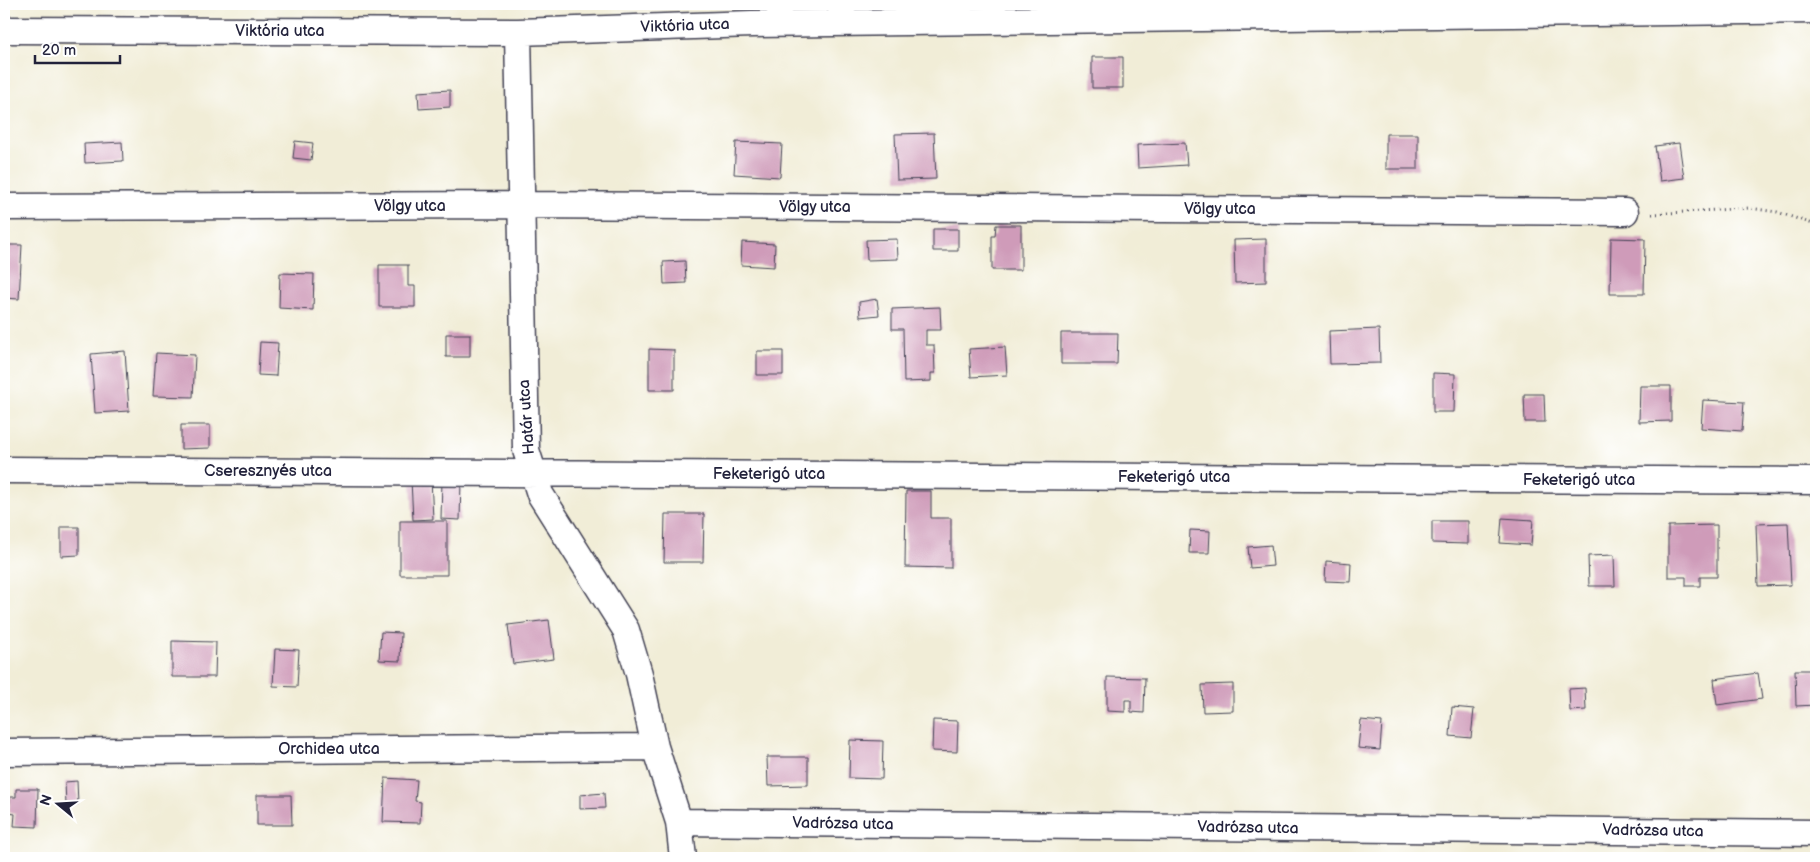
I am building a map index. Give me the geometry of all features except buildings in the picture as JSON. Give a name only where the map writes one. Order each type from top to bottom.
[{"type":"street","name":"Viktória utca","points":[[4,30],[518,32],[752,14],[1816,10]]},
{"type":"street","name":"Határ utca","points":[[518,32],[519,205],[526,450],[540,494],[626,630],[639,674],[654,747],[679,822],[683,858]]},
{"type":"street","name":"Völgy utca","points":[[4,207],[519,205],[1625,212]]},
{"type":"street","name":"Cseresznyés utca","points":[[4,470],[532,472]]},
{"type":"street","name":"Feketerigó utca","points":[[532,472],[1816,481]]},
{"type":"street","name":"Orchidea utca","points":[[4,752],[654,747]]},
{"type":"street","name":"Vadrózsa utca","points":[[679,822],[1816,833]]},
{"type":"path","points":[[1625,212],[1657,215],[1749,208],[1778,212],[1816,226]]}]
